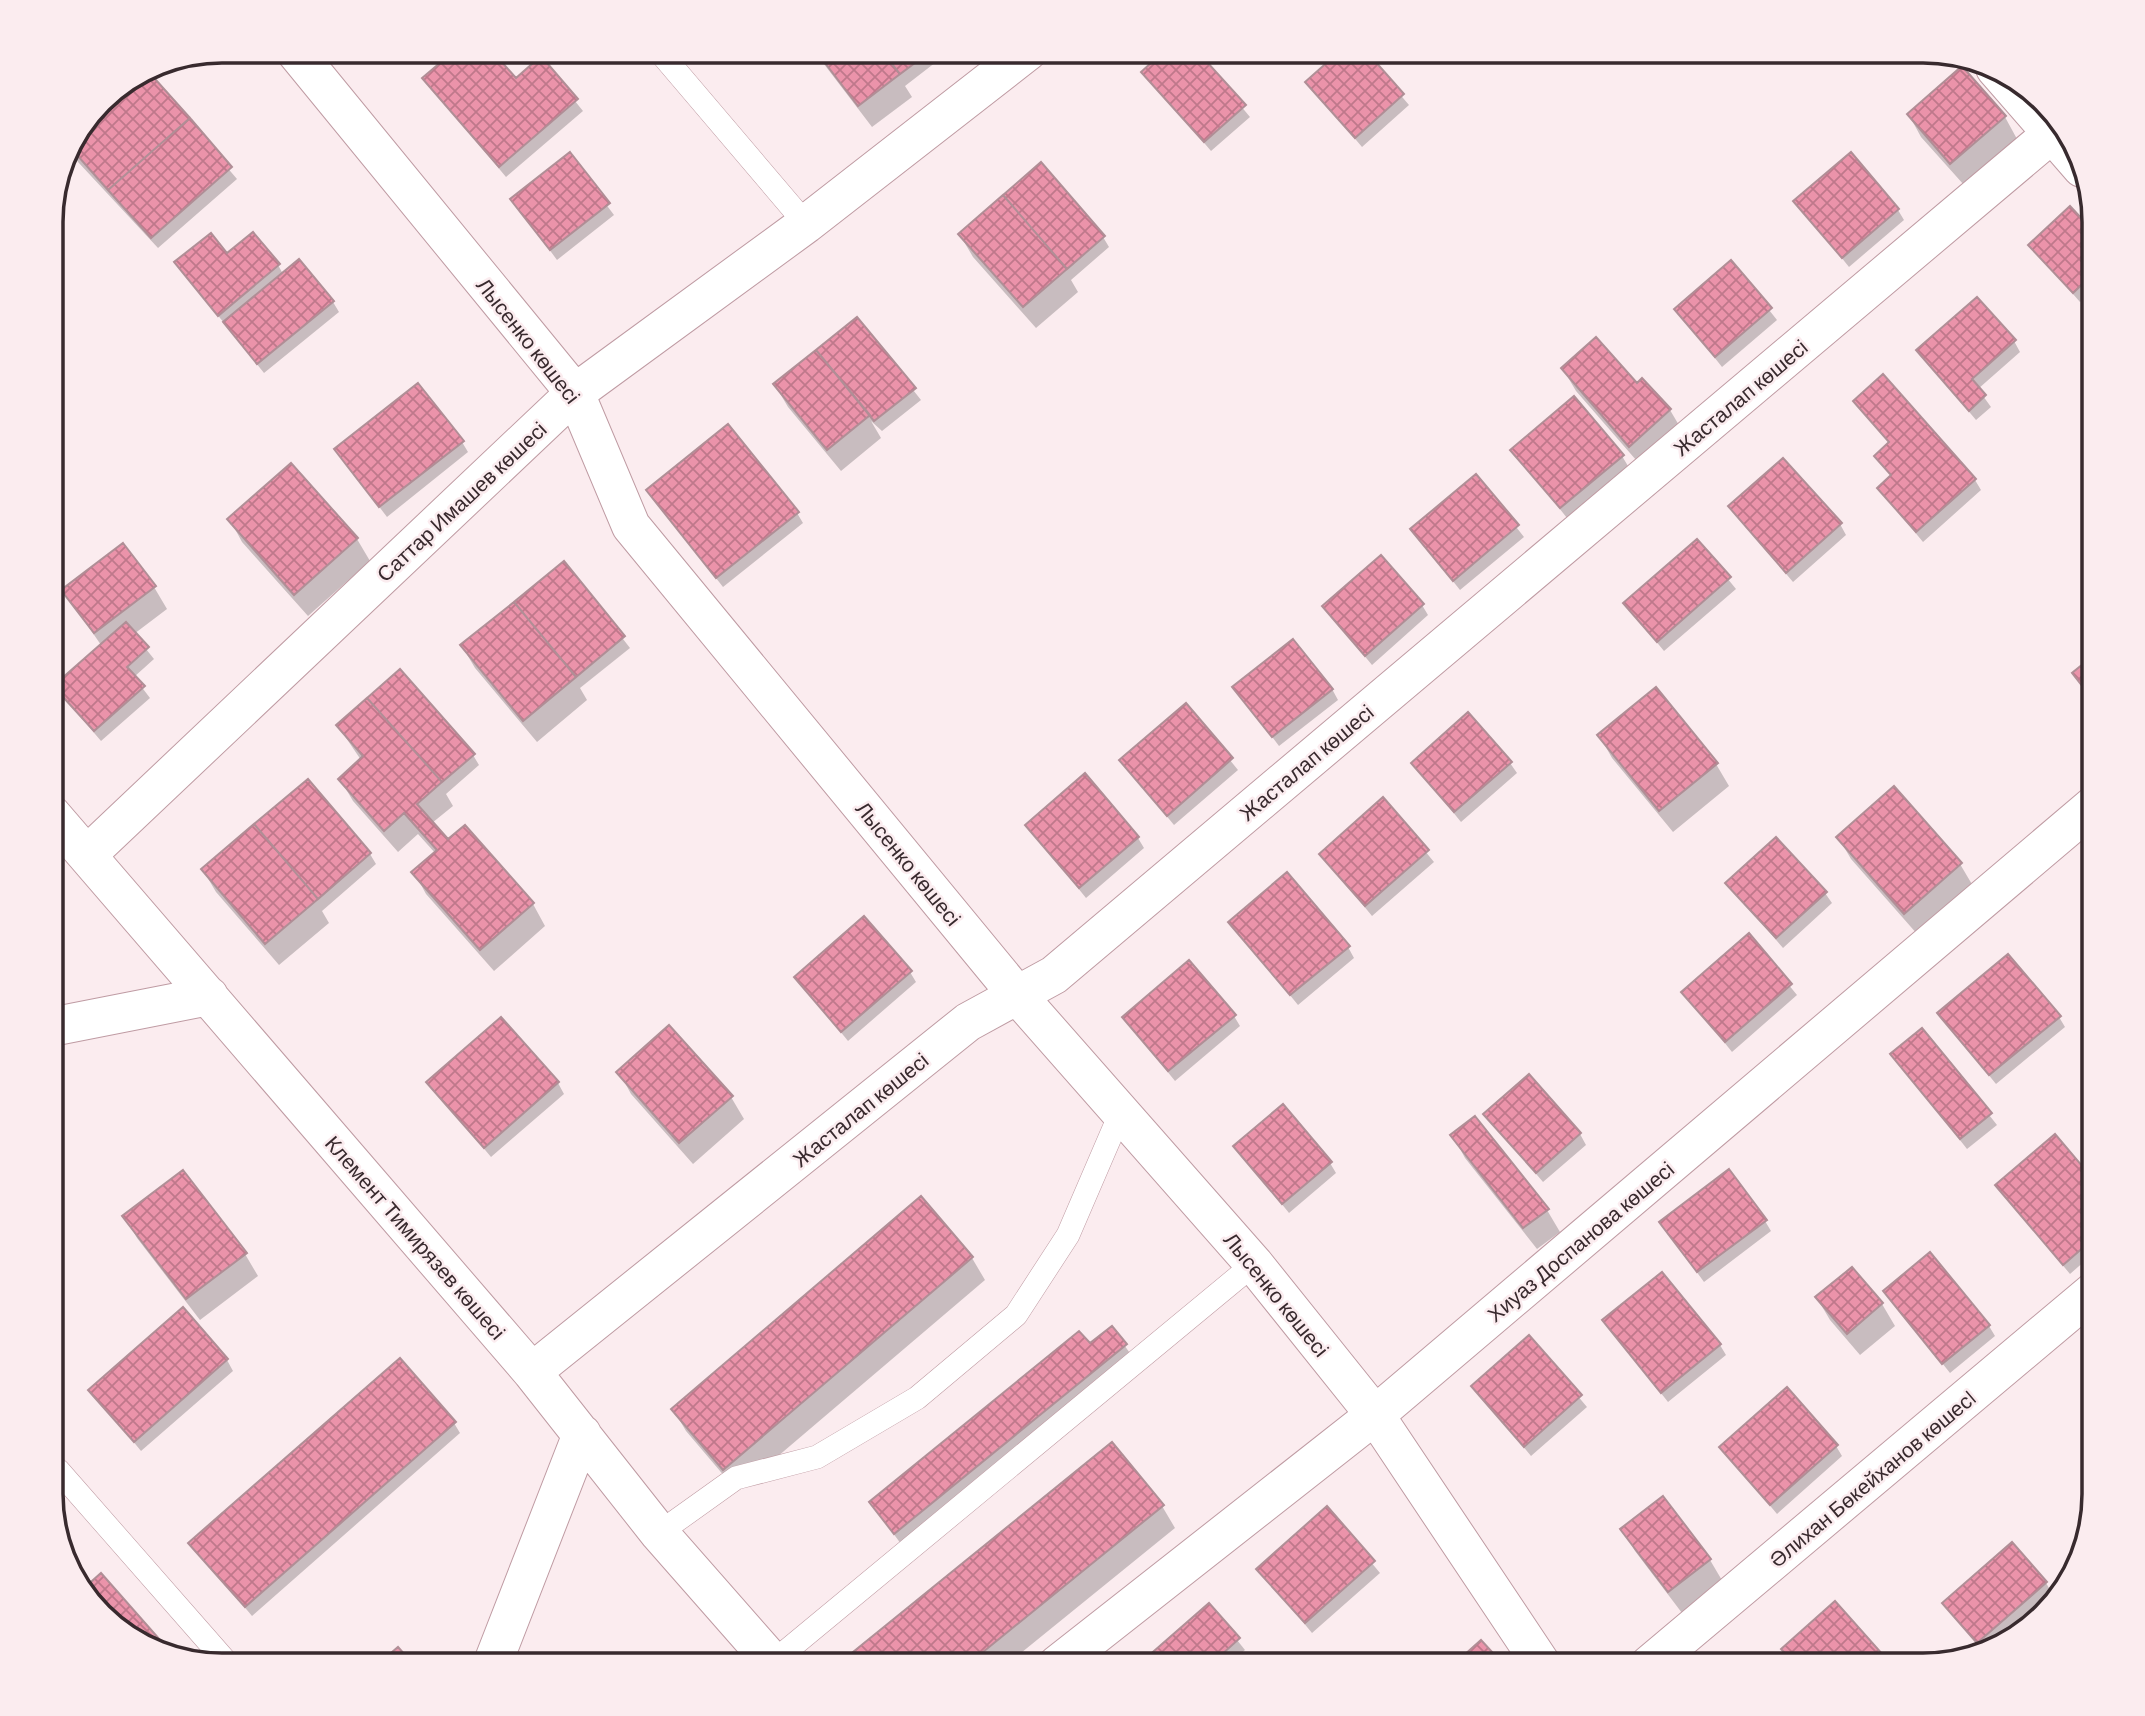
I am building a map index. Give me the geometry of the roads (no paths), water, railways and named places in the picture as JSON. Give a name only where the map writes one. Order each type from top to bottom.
[{"type":"street","name":"Лысенко көшесі","points":[[305,63],[575,393],[631,526],[1018,996],[1254,1264],[1375,1415],[1534,1653]]},
{"type":"street","name":"Саттар Имашев көшесі","points":[[86,855],[575,393],[806,225],[1013,63]]},
{"type":"street","name":"Жасталап көшесі","points":[[532,1372],[968,1022],[1054,975],[2054,132]]},
{"type":"street","name":"Хиуаз Доспанова көшесі","points":[[1072,1653],[1375,1415],[2082,815]]},
{"type":"street","name":"Клемент Тимирязев көшесі","points":[[63,828],[532,1372],[659,1533],[764,1653]]},
{"type":"street","points":[[63,1025],[209,996]]},
{"type":"street","name":"Әлихан Бөкейханов көшесI","points":[[1663,1653],[2082,1300]]},
{"type":"street","points":[[497,1653],[582,1434]]},
{"type":"lane","points":[[669,63],[806,225]]},
{"type":"lane","points":[[659,1533],[736,1478],[817,1457],[917,1398],[1016,1315],[1068,1235],[1121,1112]]},
{"type":"lane","points":[[787,1653],[1254,1264]]},
{"type":"lane","points":[[63,1476],[218,1653]]}]
